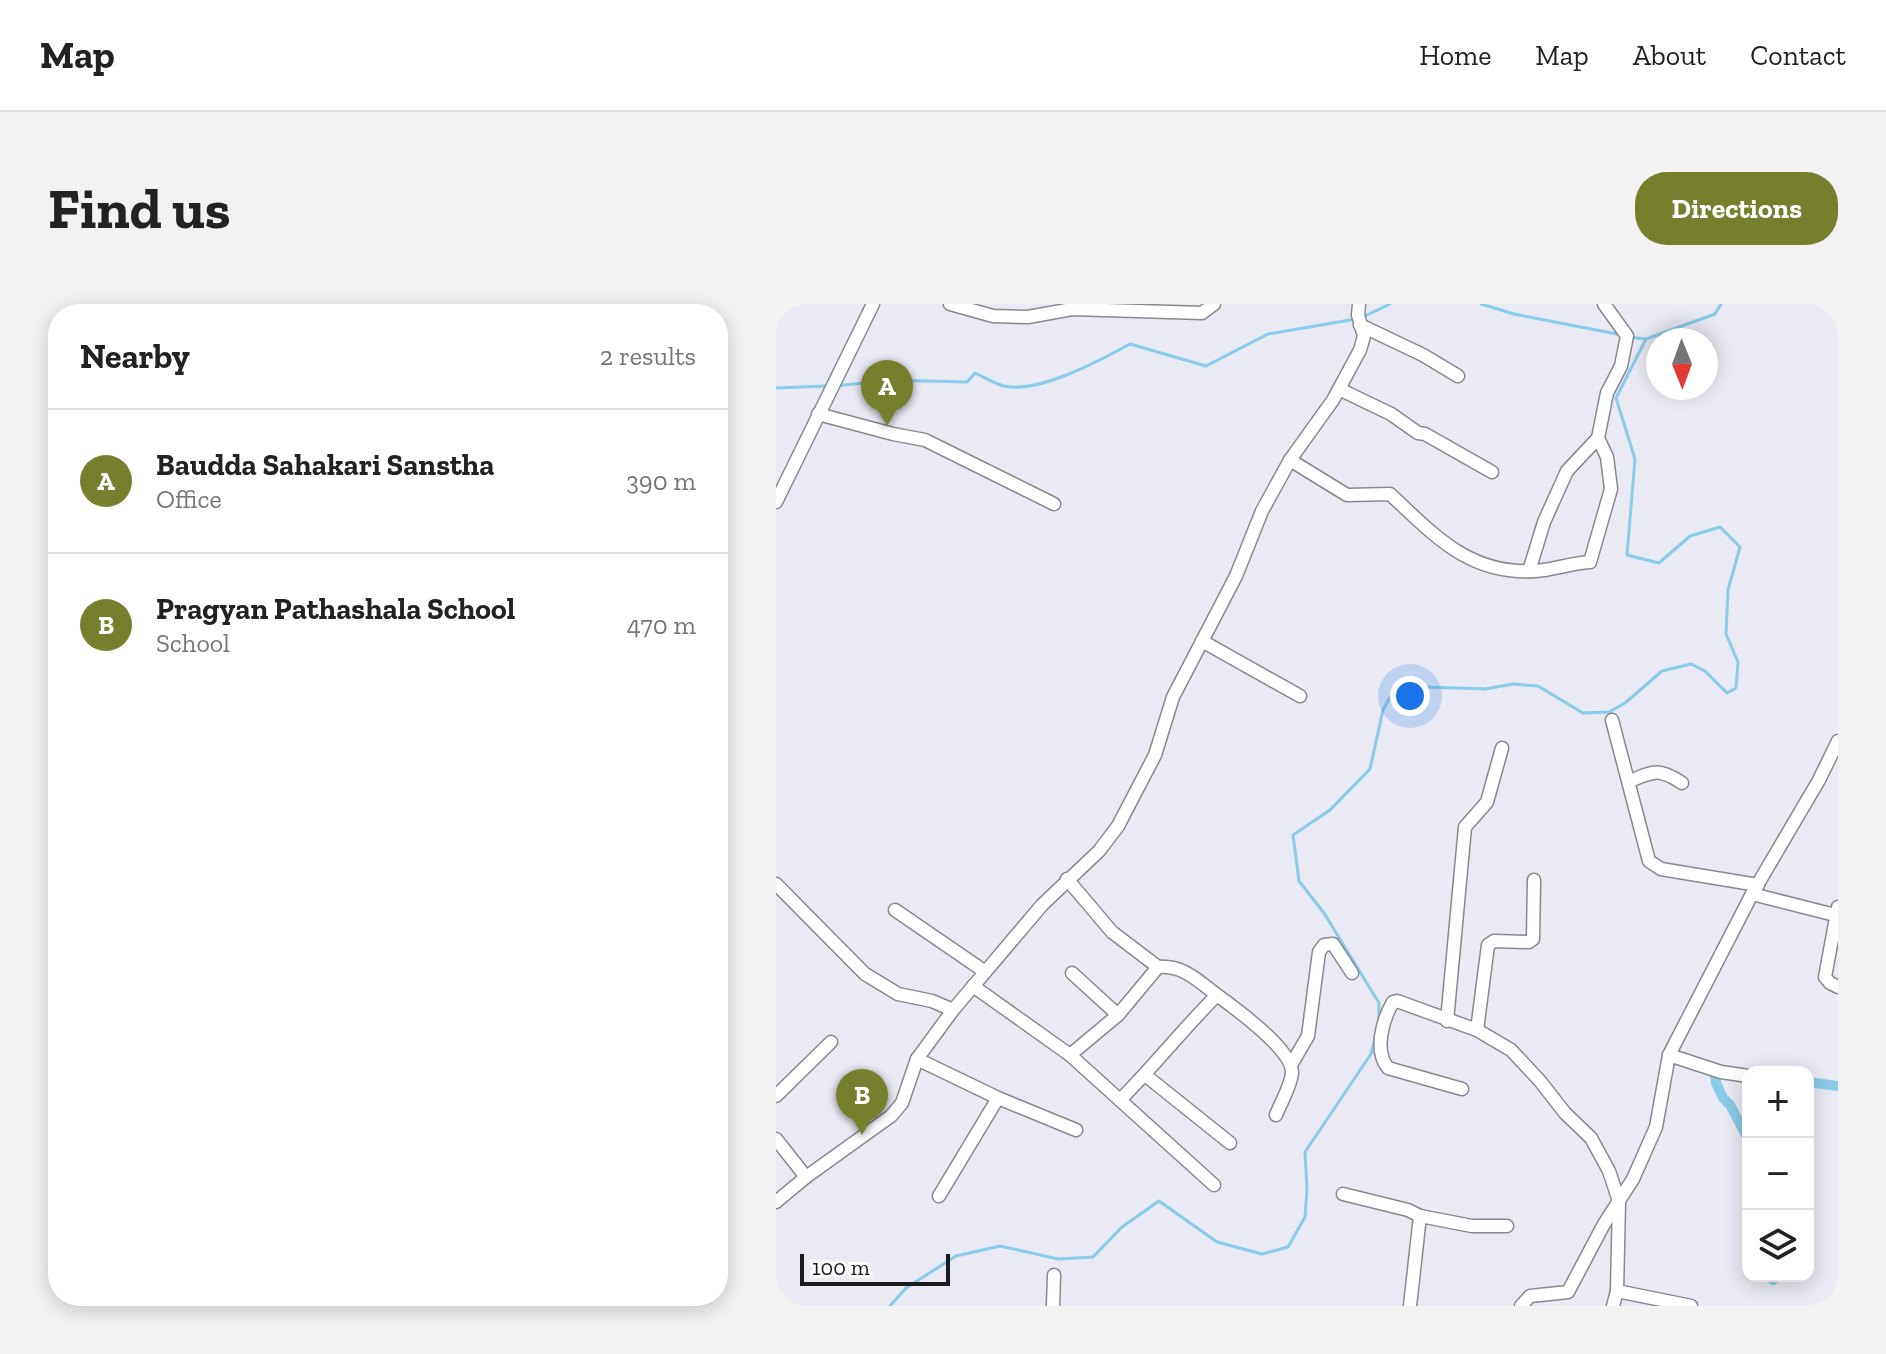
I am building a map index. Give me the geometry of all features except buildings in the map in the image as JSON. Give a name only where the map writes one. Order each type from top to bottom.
[{"type":"street","points":[[776,502],[873,304]]},
{"type":"street","points":[[950,304],[993,316],[1028,317],[1072,309],[1202,313],[1214,304]]},
{"type":"street","points":[[1529,571],[1544,522],[1567,471],[1598,438],[1607,393],[1621,366],[1627,336],[1604,304]]},
{"type":"street","points":[[1359,315],[1458,376]]},
{"type":"street","points":[[776,1202],[891,1116],[902,1103],[917,1059],[953,1010],[984,971],[1067,879],[1099,851],[1118,826],[1155,755],[1173,697],[1236,576],[1262,511],[1290,460],[1339,389],[1363,342],[1359,315]]},
{"type":"street","points":[[1339,389],[1391,414],[1418,433],[1492,472]]},
{"type":"street","points":[[818,414],[925,440],[1054,504]]},
{"type":"street","points":[[1290,460],[1347,495],[1390,494],[1446,546],[1469,560],[1529,571],[1590,562],[1611,489],[1607,457],[1598,438]]},
{"type":"street","points":[[1202,641],[1300,696]]},
{"type":"street","points":[[1612,720],[1649,861],[1655,867],[1755,890],[1767,900],[1837,911],[1825,977],[1838,987]]},
{"type":"street","points":[[1521,1306],[1530,1296],[1568,1292],[1633,1179],[1656,1127],[1669,1055],[1755,890],[1838,741]]},
{"type":"street","points":[[1447,1021],[1465,827],[1487,802],[1502,748]]},
{"type":"street","points":[[1630,781],[1657,771],[1669,774],[1682,783]]},
{"type":"street","points":[[1067,879],[1112,932],[1158,967],[1173,966],[1217,995],[1276,1046],[1291,1065],[1292,1077],[1276,1115]]},
{"type":"street","points":[[1477,1030],[1488,945],[1494,941],[1529,942],[1533,939],[1534,880]]},
{"type":"street","points":[[776,884],[865,974],[898,994],[932,1001],[953,1010]]},
{"type":"street","points":[[895,910],[984,971]]},
{"type":"street","points":[[1291,1065],[1308,1036],[1319,952],[1324,945],[1333,944],[1352,973]]},
{"type":"street","points":[[1070,1055],[1118,1015],[1158,967]]},
{"type":"street","points":[[1072,973],[1118,1015]]},
{"type":"street","points":[[973,986],[1070,1055],[1214,1185]]},
{"type":"street","points":[[1120,1100],[1217,995]]},
{"type":"street","points":[[1462,1089],[1388,1068],[1378,1051],[1387,1012],[1393,1002],[1477,1030],[1511,1050],[1565,1113],[1591,1138],[1609,1171],[1619,1201],[1617,1291],[1613,1306]]},
{"type":"street","points":[[776,1096],[831,1042]]},
{"type":"street","points":[[1669,1055],[1721,1072],[1742,1075]]},
{"type":"street","points":[[917,1059],[998,1098],[1076,1130]]},
{"type":"street","points":[[1145,1075],[1230,1143]]},
{"type":"street","points":[[939,1196],[998,1098]]},
{"type":"street","points":[[776,1139],[806,1177]]},
{"type":"street","points":[[1343,1194],[1408,1210],[1420,1216],[1472,1226],[1507,1226]]},
{"type":"street","points":[[1410,1306],[1420,1216]]},
{"type":"street","points":[[1053,1306],[1054,1275]]},
{"type":"street","points":[[1617,1291],[1691,1306]]},
{"type":"waterway","points":[[1363,317],[1390,304]]},
{"type":"waterway","points":[[1481,304],[1514,314],[1622,335]]},
{"type":"waterway","points":[[1629,337],[1646,339],[1715,314],[1721,304]]},
{"type":"waterway","points":[[836,386],[890,380],[967,382],[975,373],[1004,386],[1034,385],[1069,374],[1130,344],[1206,366],[1268,334],[1356,319]]},
{"type":"waterway","points":[[1379,1023],[1379,1003],[1324,913],[1299,881],[1293,835],[1330,810],[1370,769],[1383,710],[1390,697],[1428,687],[1485,689],[1513,684],[1538,686],[1583,713],[1609,712],[1625,703],[1662,671],[1691,664],[1705,671],[1727,693],[1736,688],[1738,662],[1726,634],[1728,590],[1740,547],[1720,527],[1690,536],[1659,563],[1627,555],[1635,459],[1616,398],[1646,339]]},
{"type":"waterway","points":[[776,388],[828,386]]},
{"type":"waterway","points":[[890,1306],[906,1288],[956,1256],[1000,1246],[1058,1259],[1093,1257],[1122,1227],[1159,1201],[1217,1242],[1262,1254],[1288,1247],[1305,1217],[1305,1152],[1371,1054],[1375,1038]]},
{"type":"waterway","points":[[1711,1069],[1715,1070],[1716,1083],[1723,1098],[1747,1138]]},
{"type":"waterway","points":[[1814,1083],[1838,1086]]},
{"type":"place","name":"Baudda Sahakari Sanstha","points":[[887,426]]},
{"type":"place","name":"Pragyan Pathashala School","points":[[862,1135]]}]
